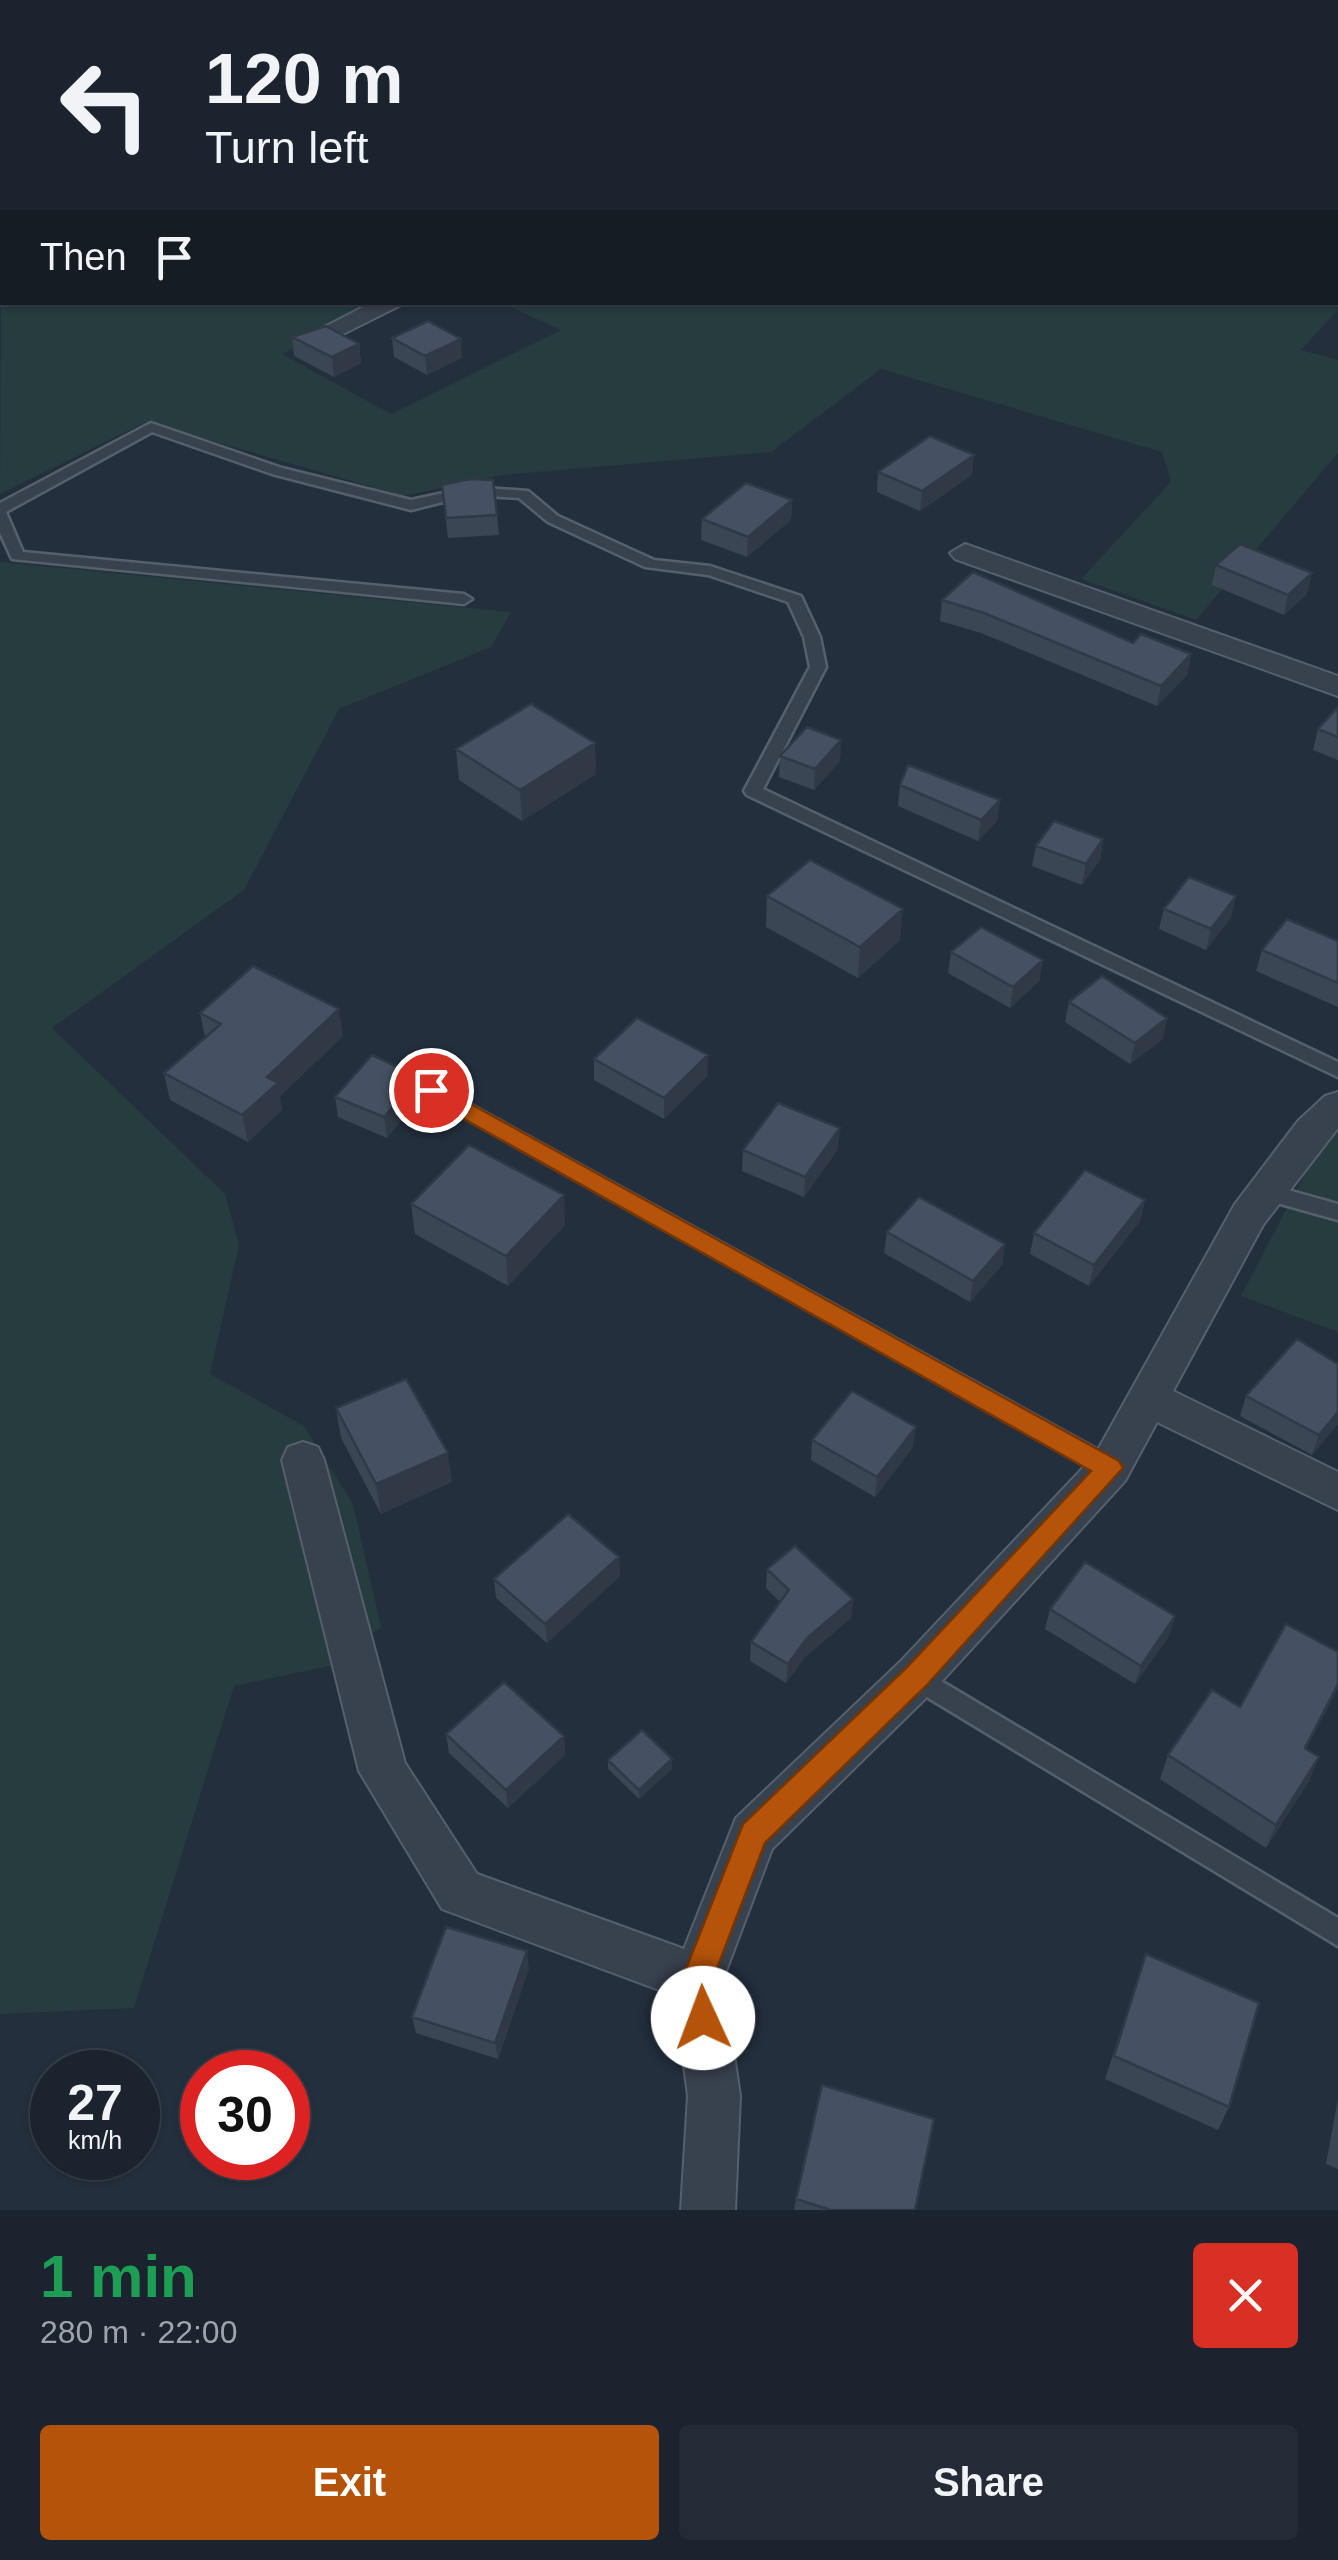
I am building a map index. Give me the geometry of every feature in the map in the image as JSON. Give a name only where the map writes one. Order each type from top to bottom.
[{"type":"street","points":[[316,338],[388,305]]},
{"type":"street","points":[[965,552],[1338,688]]},
{"type":"street","points":[[708,2210],[714,2096],[698,1979],[754,1834],[916,1677],[1110,1468],[1266,1192],[1310,1130],[1338,1106]]},
{"type":"street","points":[[1148,1400],[1338,1492]]},
{"type":"street","points":[[303,1460],[382,1771],[460,1892],[698,1979]]},
{"type":"lane","points":[[464,599],[17,556],[0,512],[152,427],[277,471],[411,506],[470,491],[523,494],[553,519],[650,564],[710,571],[795,600],[812,637],[818,668],[752,791],[1338,1070]]},
{"type":"lane","points":[[431,1090],[1110,1468]]},
{"type":"lane","points":[[1266,1192],[1338,1212]]},
{"type":"lane","points":[[916,1677],[1338,1933]]},
{"type":"green space","points":[[1,305],[388,305],[282,354],[391,414],[561,330],[506,305],[1338,305],[1338,310],[1301,350],[1338,360],[1338,453],[1196,620],[1081,579],[1171,482],[1162,452],[881,369],[771,452],[501,475],[404,496],[146,422],[0,494]]},
{"type":"green space","points":[[0,562],[511,612],[491,647],[339,709],[244,890],[52,1028],[225,1194],[239,1245],[210,1374],[304,1426],[353,1504],[381,1627],[329,1666],[234,1686],[134,2008],[0,2014]]},
{"type":"green space","points":[[1338,1110],[1338,1332],[1241,1296]]},
{"type":"building","points":[[428,321],[461,339],[425,356],[392,338]]},
{"type":"building","points":[[326,326],[359,344],[332,357],[292,337]]},
{"type":"building","points":[[930,436],[974,455],[922,491],[878,472]]},
{"type":"building","points":[[470,479],[493,480],[497,515],[446,518],[442,485]]},
{"type":"building","points":[[746,483],[792,500],[748,537],[702,519]]},
{"type":"building","points":[[1240,544],[1312,573],[1288,595],[1216,565]]},
{"type":"building","points":[[973,572],[1133,643],[1141,634],[1191,654],[1161,686],[984,613],[942,600]]},
{"type":"building","points":[[531,704],[595,743],[520,790],[456,749]]},
{"type":"building","points":[[1338,707],[1338,737],[1318,729]]},
{"type":"building","points":[[807,727],[841,740],[815,769],[780,756]]},
{"type":"building","points":[[908,765],[1000,800],[981,820],[900,785]]},
{"type":"building","points":[[1054,821],[1103,839],[1086,864],[1036,846]]},
{"type":"building","points":[[810,860],[903,909],[860,947],[767,896]]},
{"type":"building","points":[[1189,877],[1236,896],[1211,929],[1164,909]]},
{"type":"building","points":[[1287,919],[1338,941],[1338,983],[1262,950]]},
{"type":"building","points":[[981,927],[1043,960],[1013,987],[951,952]]},
{"type":"building","points":[[253,966],[339,1009],[267,1077],[278,1083],[242,1115],[164,1073],[221,1024],[200,1013]]},
{"type":"building","points":[[1102,976],[1167,1018],[1135,1043],[1069,1002]]},
{"type":"building","points":[[637,1018],[708,1055],[664,1098],[594,1059]]},
{"type":"building","points":[[372,1055],[419,1077],[384,1117],[335,1097]]},
{"type":"building","points":[[778,1103],[840,1128],[805,1177],[743,1150]]},
{"type":"building","points":[[469,1145],[564,1195],[506,1256],[411,1204]]},
{"type":"building","points":[[1085,1170],[1145,1200],[1094,1265],[1034,1233]]},
{"type":"building","points":[[919,1197],[1005,1244],[973,1281],[887,1232]]},
{"type":"building","points":[[1297,1339],[1338,1364],[1338,1412],[1319,1435],[1246,1396]]},
{"type":"building","points":[[406,1379],[448,1453],[376,1484],[336,1408]]},
{"type":"building","points":[[852,1391],[916,1427],[877,1477],[812,1440]]},
{"type":"building","points":[[568,1514],[619,1557],[545,1624],[494,1579]]},
{"type":"building","points":[[795,1546],[853,1599],[807,1638],[788,1664],[751,1642],[789,1590],[767,1569]]},
{"type":"building","points":[[1085,1562],[1175,1616],[1141,1666],[1050,1609]]},
{"type":"building","points":[[1286,1624],[1338,1652],[1338,1684],[1305,1748],[1319,1757],[1276,1825],[1168,1755],[1212,1690],[1240,1707]]},
{"type":"building","points":[[504,1682],[564,1736],[506,1790],[446,1734]]},
{"type":"building","points":[[642,1730],[672,1759],[639,1790],[608,1760]]},
{"type":"building","points":[[446,1927],[527,1951],[495,2043],[412,2017]]},
{"type":"building","points":[[1146,1954],[1259,2003],[1229,2107],[1114,2056]]},
{"type":"building","points":[[822,2085],[934,2119],[915,2210],[831,2210],[796,2199]]},
{"type":"route","points":[[431,1090],[1110,1468],[916,1677],[754,1834],[698,1979],[703,2018]]}]
